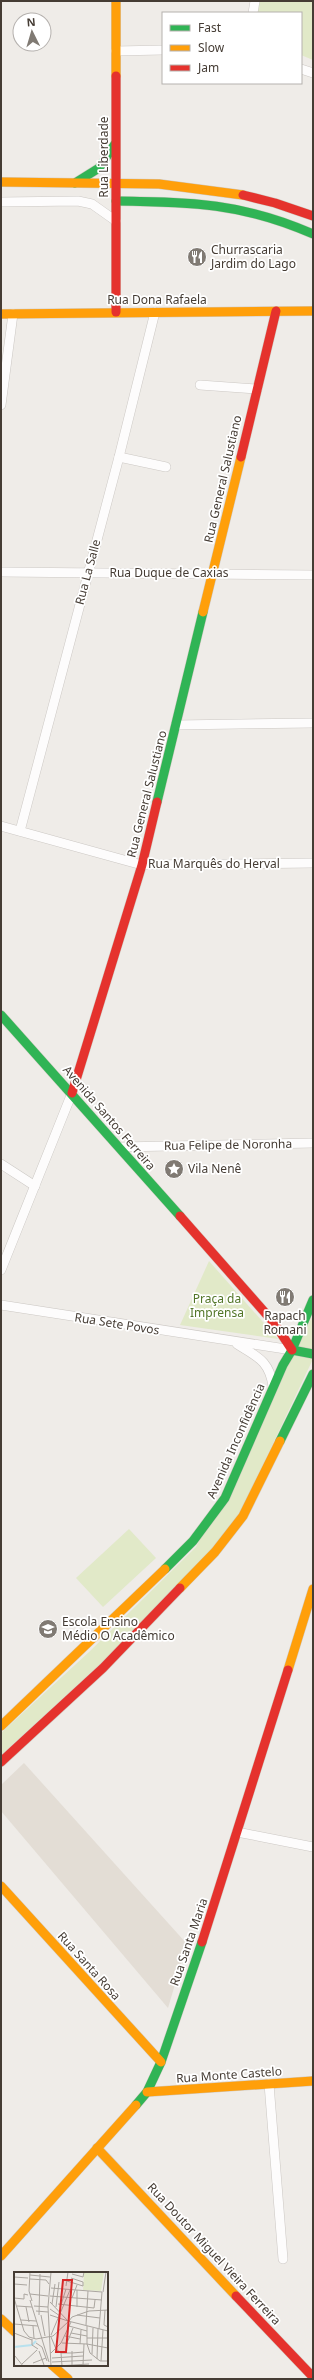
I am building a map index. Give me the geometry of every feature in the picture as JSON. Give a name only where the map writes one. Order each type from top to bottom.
[{"type":"main road","name":"Rua Liberdade","points":[[116,1],[116,312]]},
{"type":"main road","points":[[75,183],[99,168],[116,143]]},
{"type":"main road","points":[[1,182],[172,183],[232,191],[268,199],[313,216]]},
{"type":"main road","points":[[116,201],[154,202],[227,208],[264,214],[313,234]]},
{"type":"main road","name":"Rua General Salustiano","points":[[72,1093],[142,865],[276,311]]},
{"type":"main road","name":"Rua Dona Rafaela","points":[[1,314],[313,311]]},
{"type":"main road","name":"Avenida Santos Ferreira","points":[[1,1015],[120,1147],[275,1324],[292,1350]]},
{"type":"main road","name":"Avenida Inconfidência","points":[[1,1726],[135,1599],[193,1541],[211,1519],[225,1498],[313,1300]]},
{"type":"main road","points":[[292,1350],[313,1354]]},
{"type":"main road","points":[[1,1762],[103,1668],[215,1552],[243,1516],[313,1374]]},
{"type":"main road","name":"Rua Santa Maria","points":[[1,2256],[147,2092],[161,2062],[237,1832],[313,1589]]},
{"type":"main road","name":"Rua Santa Rosa","points":[[1,1886],[161,2062]]},
{"type":"main road","name":"Rua Monte Castelo","points":[[147,2092],[313,2081]]},
{"type":"main road","name":"Rua Doutor Miguel Vieira Ferreira","points":[[97,2148],[313,2377]]},
{"type":"main road","points":[[1,2319],[14,2331]]},
{"type":"main road","points":[[53,2366],[68,2379]]},
{"type":"street","points":[[253,12],[255,1]]},
{"type":"street","points":[[116,51],[162,50]]},
{"type":"street","points":[[302,69],[313,73]]},
{"type":"street","points":[[1,202],[78,201],[92,204],[116,221]]},
{"type":"street","name":"Rua La Salle","points":[[20,831],[119,457],[155,312]]},
{"type":"street","points":[[1,405],[13,314]]},
{"type":"street","points":[[200,385],[257,389]]},
{"type":"street","points":[[119,457],[166,467]]},
{"type":"street","name":"Rua Duque de Caxias","points":[[1,572],[313,574]]},
{"type":"street","points":[[176,725],[313,723]]},
{"type":"street","name":"Rua Marquês do Herval","points":[[1,826],[142,865],[313,864]]},
{"type":"street","name":"Rua General Salustiano","points":[[1,1270],[72,1093]]},
{"type":"street","name":"Rua Felipe de Noronha","points":[[120,1147],[313,1143]]},
{"type":"street","points":[[1,1164],[35,1186]]},
{"type":"street","name":"Rua Sete Povos","points":[[1,1305],[292,1350]]},
{"type":"street","name":"Rua Sete Povos","points":[[234,1342],[263,1360],[269,1368],[274,1387]]},
{"type":"street","points":[[237,1832],[313,1847]]},
{"type":"street","points":[[269,2084],[283,2259]]},
{"type":"shaded area","points":[[24,1763],[187,1944],[168,2008],[1,1811],[1,1785]]},
{"type":"green space","points":[[259,1],[313,1],[313,60],[302,55],[302,12],[257,12]]},
{"type":"green space","name":"Praça da Imprensa","points":[[209,1261],[278,1339],[180,1325]]},
{"type":"green space","points":[[313,1315],[313,1359],[241,1511],[212,1550],[101,1663],[1,1755],[1,1733],[89,1652],[196,1547]]},
{"type":"green space","points":[[129,1529],[156,1558],[103,1607],[76,1578]]},
{"type":"traffic: fast","points":[[75,183],[99,168],[115,144]]},
{"type":"traffic: fast","points":[[116,201],[169,202],[216,206],[240,210],[288,224],[313,234]]},
{"type":"traffic: fast","points":[[157,802],[203,612]]},
{"type":"traffic: fast","points":[[1,1015],[180,1216]]},
{"type":"traffic: fast","points":[[292,1350],[313,1300]]},
{"type":"traffic: fast","points":[[165,1569],[193,1541],[225,1498],[283,1365],[292,1350],[313,1354]]},
{"type":"traffic: fast","points":[[280,1441],[313,1374]]},
{"type":"traffic: fast","points":[[136,2105],[147,2092],[161,2062],[202,1942]]},
{"type":"traffic: slow","points":[[116,1],[116,76]]},
{"type":"traffic: slow","points":[[1,182],[159,184],[243,195]]},
{"type":"traffic: slow","points":[[1,314],[313,311]]},
{"type":"traffic: slow","points":[[203,612],[241,457]]},
{"type":"traffic: slow","points":[[180,1588],[215,1552],[243,1516],[280,1441]]},
{"type":"traffic: slow","points":[[1,1726],[165,1569]]},
{"type":"traffic: slow","points":[[288,1670],[313,1589]]},
{"type":"traffic: slow","points":[[1,1886],[161,2062]]},
{"type":"traffic: slow","points":[[147,2092],[313,2081]]},
{"type":"traffic: slow","points":[[1,2256],[136,2105]]},
{"type":"traffic: slow","points":[[97,2148],[236,2296]]},
{"type":"traffic: slow","points":[[1,2319],[14,2331]]},
{"type":"traffic: slow","points":[[53,2366],[68,2379]]},
{"type":"traffic: jam","points":[[116,76],[116,312]]},
{"type":"traffic: jam","points":[[243,195],[275,203],[313,216]]},
{"type":"traffic: jam","points":[[241,457],[276,311]]},
{"type":"traffic: jam","points":[[72,1093],[142,865],[157,802]]},
{"type":"traffic: jam","points":[[180,1216],[275,1324],[292,1350]]},
{"type":"traffic: jam","points":[[1,1762],[103,1668],[180,1588]]},
{"type":"traffic: jam","points":[[202,1942],[288,1670]]},
{"type":"traffic: jam","points":[[236,2296],[313,2377]]},
{"type":"place","name":"Churrascaria Jardim do Lago","points":[[197,257]]},
{"type":"place","name":"Vila Nenê","points":[[174,1169]]},
{"type":"place","name":"Rapach Romani","points":[[285,1297]]},
{"type":"place","name":"Escola Ensino Médio O Acadêmico","points":[[48,1629]]}]
